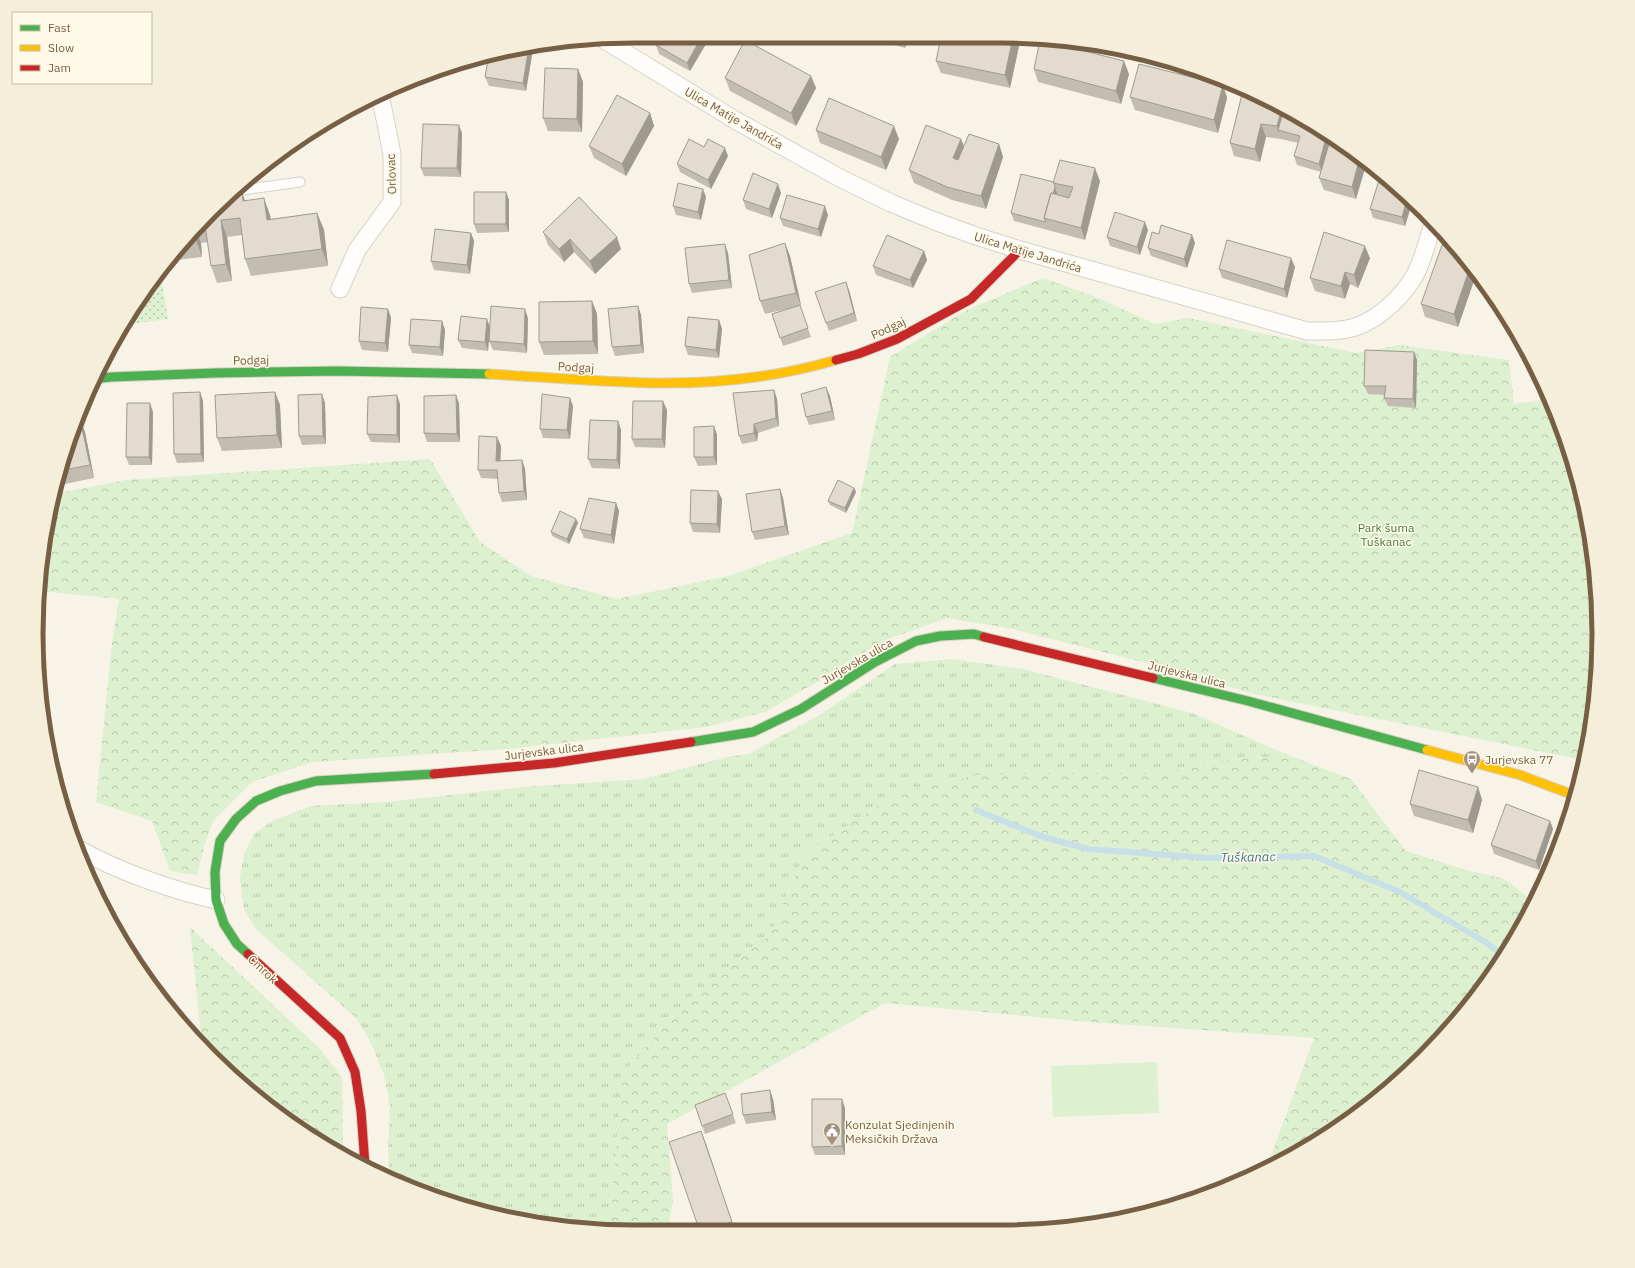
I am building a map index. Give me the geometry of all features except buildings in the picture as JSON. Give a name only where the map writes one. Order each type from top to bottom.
[{"type":"street","name":"Ulica Matije Jandrića","points":[[610,44],[735,120],[838,177],[891,204],[976,236],[1020,250],[1307,331],[1331,331],[1360,325],[1390,305],[1405,291],[1415,274],[1431,229]]},
{"type":"street","name":"Orlovac","points":[[340,289],[357,250],[392,202],[392,154],[381,100]]},
{"type":"street","name":"Podgaj","points":[[102,378],[111,376],[215,373],[334,371],[489,374],[653,383],[720,380],[770,375],[816,366],[858,354],[897,338],[971,299],[1020,250]]},
{"type":"street","name":"Jurjevska ulica","points":[[216,900],[215,872],[220,841],[236,819],[256,801],[280,791],[316,781],[443,774],[554,763],[753,732],[801,709],[869,666],[916,641],[940,636],[974,634],[1248,701],[1520,775],[1570,794]]},
{"type":"street","points":[[85,853],[97,860],[185,893],[216,900]]},
{"type":"street","name":"Cmrok","points":[[216,900],[224,924],[237,944],[340,1038],[355,1072],[361,1111],[365,1160]]},
{"type":"lane","points":[[244,190],[300,182]]},
{"type":"green space","name":"Park šuma Tuškanac","points":[[1043,278],[1101,299],[1155,324],[1188,318],[1357,353],[1399,345],[1509,360],[1514,404],[1543,400],[1547,408],[1561,444],[1581,519],[1591,595],[1592,634],[1591,673],[1587,711],[1579,759],[1254,694],[1154,665],[1008,628],[947,618],[889,639],[855,657],[817,682],[765,712],[706,727],[507,749],[313,762],[252,782],[213,821],[204,846],[197,875],[170,871],[152,821],[96,802],[112,642],[119,599],[44,592],[54,519],[60,493],[126,480],[430,459],[480,542],[531,576],[617,599],[728,576],[852,533],[890,357],[965,311]]},
{"type":"green space","points":[[162,279],[168,319],[131,324]]},
{"type":"green space","points":[[952,659],[1023,669],[1192,713],[1288,755],[1219,761],[1157,774],[978,775],[898,792],[804,855],[770,935],[687,1000],[622,1075],[610,1224],[557,1220],[519,1214],[481,1205],[444,1194],[390,1172],[388,1151],[390,1106],[384,1075],[371,1043],[356,1018],[256,929],[244,910],[240,879],[244,854],[255,833],[272,821],[311,806],[387,802],[523,787],[643,779],[727,757],[749,754],[821,714],[895,664]]},
{"type":"green space","points":[[1288,755],[1351,779],[1406,851],[1466,870],[1505,879],[1529,898],[1513,930],[1470,994],[1419,1052],[1361,1103],[1296,1146],[1270,1160],[1314,1038],[1090,1022],[885,1003],[667,1124],[673,1199],[669,1225],[610,1224],[622,1075],[687,1000],[770,935],[804,855],[898,792],[978,775],[1157,774],[1219,761]]},
{"type":"green space","points":[[190,927],[320,1049],[342,1077],[343,1149],[274,1103],[244,1078],[201,1036]]},
{"type":"green space","points":[[1157,1062],[1159,1113],[1053,1117],[1051,1066]]},
{"type":"waterway","name":"Tuškanac","points":[[976,810],[1043,837],[1088,849],[1209,858],[1314,856],[1398,891],[1487,943],[1498,952]]},
{"type":"traffic: fast","points":[[102,378],[215,373],[337,371],[489,374]]},
{"type":"traffic: fast","points":[[691,742],[753,732],[801,709],[875,662],[916,641],[940,636],[974,634],[984,637]]},
{"type":"traffic: fast","points":[[1153,678],[1248,701],[1427,750]]},
{"type":"traffic: fast","points":[[248,954],[237,944],[224,924],[216,900],[215,872],[220,841],[236,819],[256,801],[280,791],[316,781],[434,774]]},
{"type":"traffic: slow","points":[[489,374],[591,381],[676,383],[722,381],[768,375],[836,360]]},
{"type":"traffic: slow","points":[[1427,750],[1520,775],[1570,794]]},
{"type":"traffic: jam","points":[[836,360],[858,354],[897,339],[971,299],[1020,250]]},
{"type":"traffic: jam","points":[[984,637],[1153,678]]},
{"type":"traffic: jam","points":[[434,774],[554,763],[691,742]]},
{"type":"traffic: jam","points":[[248,954],[340,1038],[355,1072],[361,1111],[365,1160]]},
{"type":"place","name":"Jurjevska 77","points":[[1472,774]]},
{"type":"place","name":"Konzulat Sjedinjenih Meksičkih Država","points":[[832,1146]]}]
